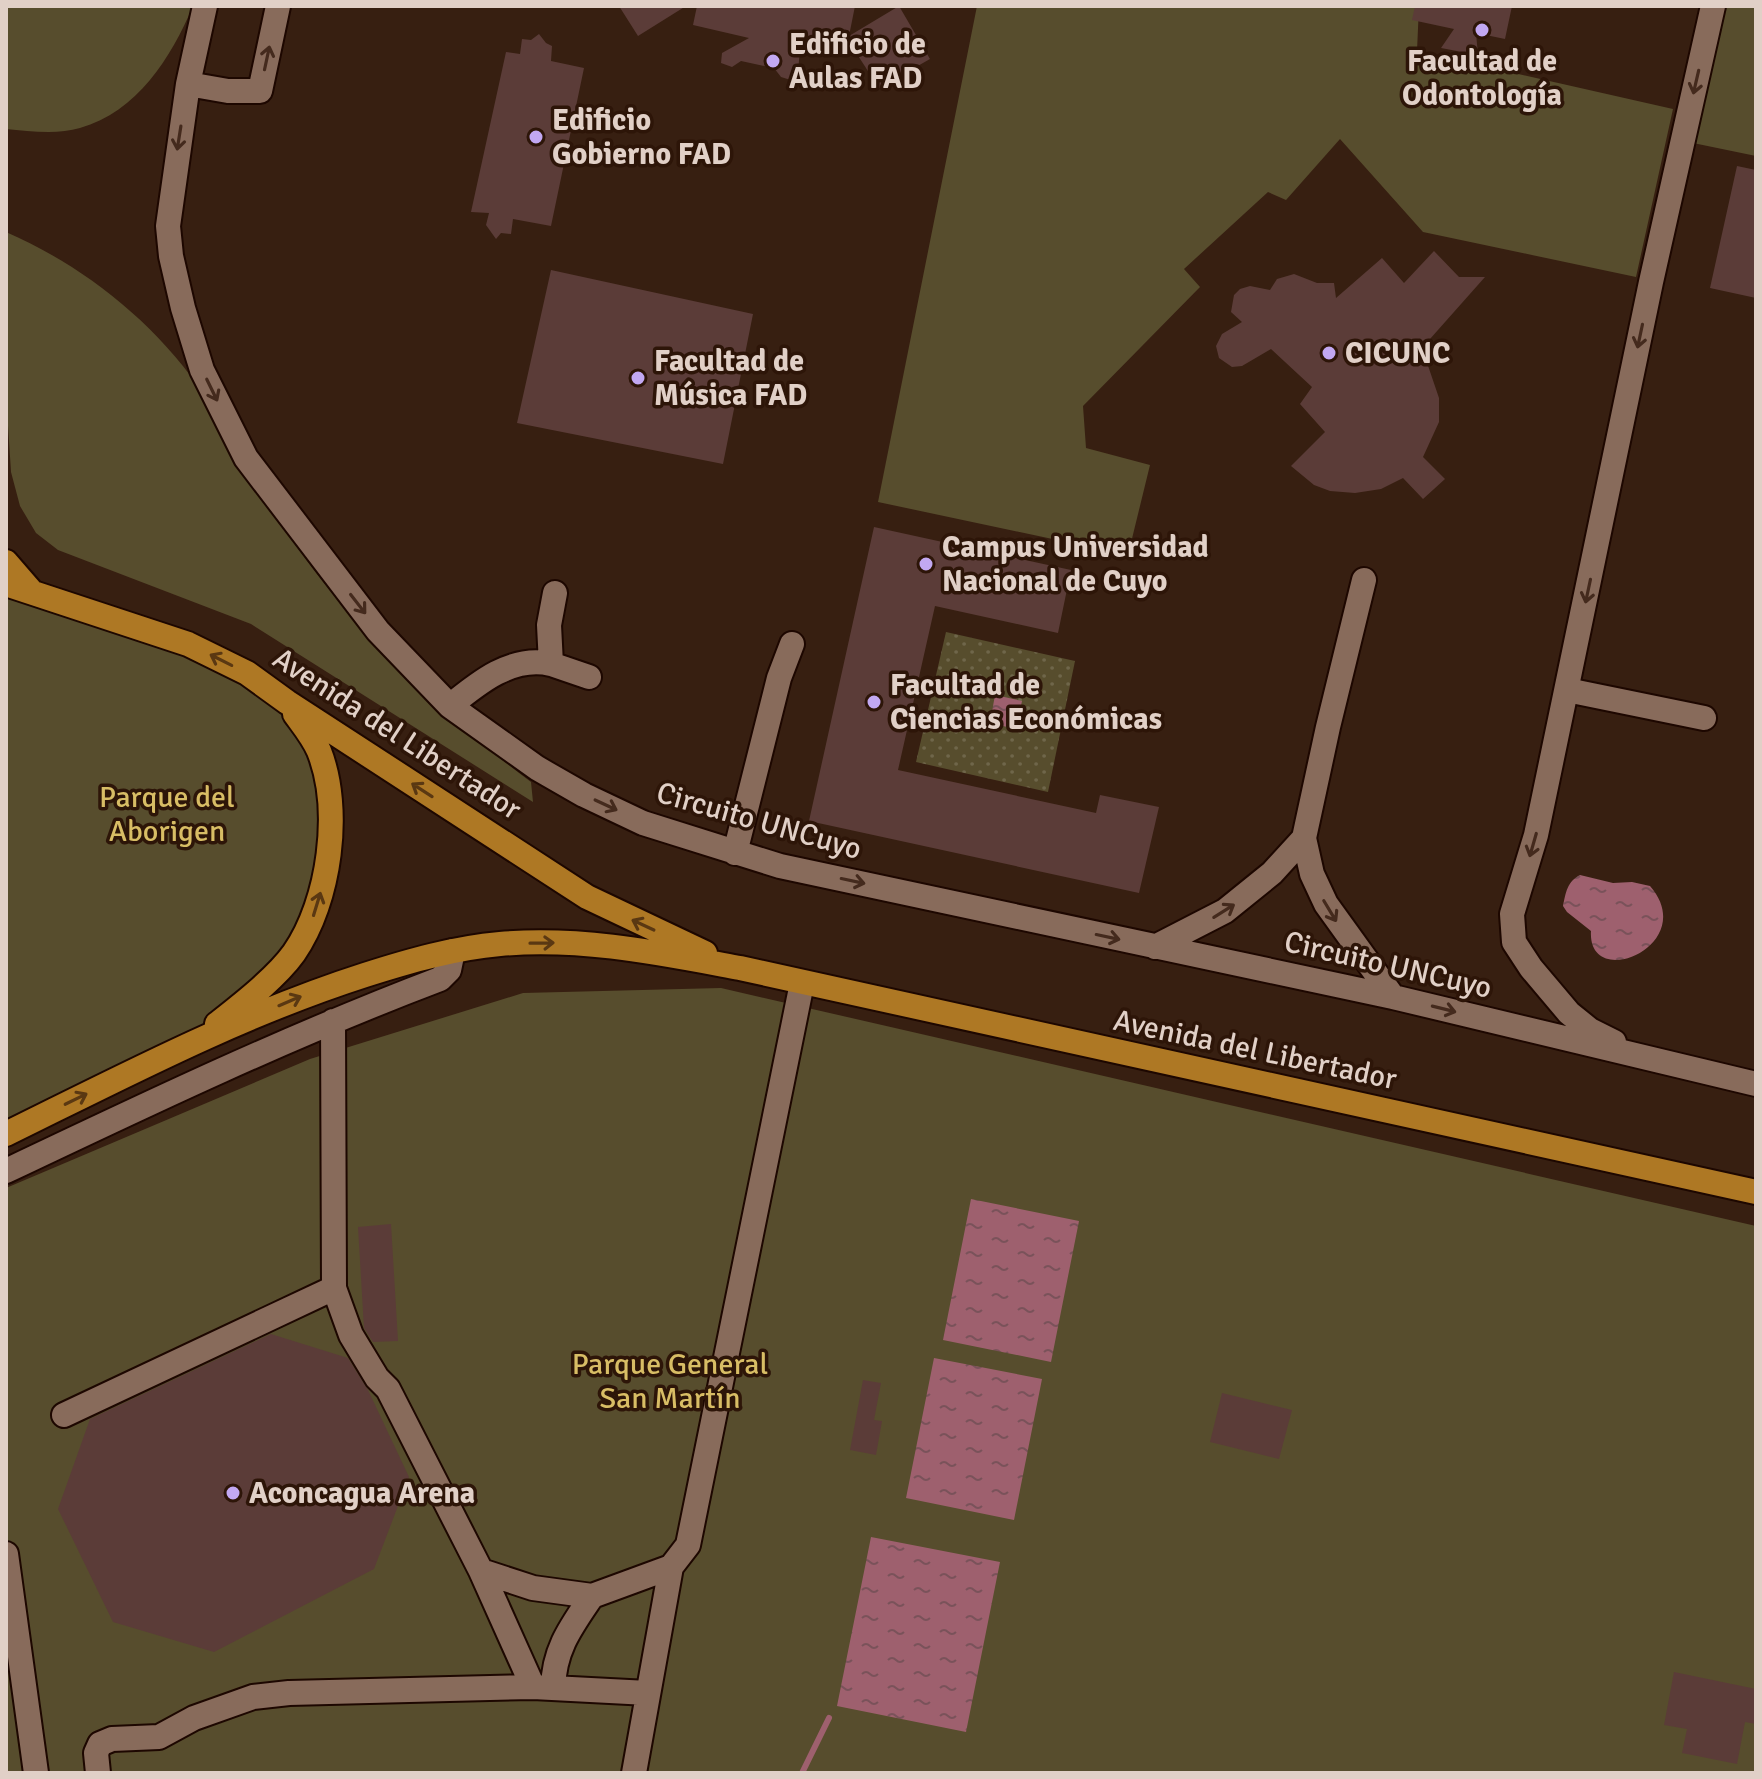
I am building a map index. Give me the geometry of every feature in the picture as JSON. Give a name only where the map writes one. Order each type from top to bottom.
[{"type":"main road","points":[[6,562],[32,592]]},
{"type":"main road","name":"Avenida del Libertador","points":[[6,584],[188,644],[247,673],[587,897],[740,968]]},
{"type":"main road","points":[[187,1046],[233,1011],[293,954],[314,917],[325,880],[330,825],[325,773],[318,750],[287,702]]},
{"type":"main road","name":"Avenida del Libertador","points":[[6,1134],[187,1046],[310,992],[413,959],[453,951],[500,944],[565,942],[614,945],[740,968],[1756,1192]]},
{"type":"street","name":"Circuito UNCuyo","points":[[205,6],[188,84],[168,226],[171,256],[183,308],[202,370],[246,458],[378,631],[450,706],[537,768],[643,823],[780,866],[1393,997],[1756,1084]]},
{"type":"street","points":[[188,84],[228,91],[260,91],[278,6]]},
{"type":"street","points":[[1652,1061],[1590,1030],[1569,1013],[1531,968],[1514,942],[1512,914],[1536,835],[1651,282],[1713,6]]},
{"type":"street","points":[[1364,580],[1304,838],[1312,874],[1326,904],[1393,997]]},
{"type":"street","points":[[551,664],[549,625],[555,593]]},
{"type":"street","points":[[735,853],[779,678],[792,644]]},
{"type":"street","points":[[450,706],[483,679],[507,669],[541,662],[589,677]]},
{"type":"street","points":[[1567,690],[1704,718]]},
{"type":"street","points":[[1155,947],[1235,903],[1272,873],[1304,838]]},
{"type":"street","points":[[6,1171],[197,1080],[440,979],[449,970],[453,951]]},
{"type":"street","points":[[634,1773],[671,1567],[688,1545],[802,983]]},
{"type":"street","points":[[333,1021],[334,1288],[351,1335],[377,1378],[388,1389],[543,1688]]},
{"type":"street","points":[[187,1046],[197,1080]]},
{"type":"street","points":[[64,1415],[334,1288]]},
{"type":"street","points":[[6,1554],[36,1773]]},
{"type":"street","points":[[481,1571],[533,1588],[592,1596],[671,1567]]},
{"type":"street","points":[[543,1688],[553,1675],[562,1640],[592,1596]]},
{"type":"street","points":[[98,1773],[96,1753],[100,1744],[112,1739],[159,1737],[194,1718],[253,1697],[289,1693],[543,1688],[648,1693]]},
{"type":"green space","points":[[6,6],[193,6],[163,63],[135,96],[119,110],[100,120],[80,128],[53,132],[6,129]]},
{"type":"green space","points":[[977,6],[1419,6],[1417,51],[1673,109],[1636,277],[1423,232],[1340,139],[1286,200],[1268,192],[1184,269],[1200,287],[1083,406],[1086,448],[1150,465],[1128,555],[878,502]]},
{"type":"green space","points":[[1721,6],[1756,6],[1756,156],[1693,143]]},
{"type":"green space","points":[[6,232],[87,277],[159,338],[198,386],[286,531],[325,584],[378,646],[436,703],[531,782],[533,802],[251,624],[58,550],[36,533],[20,506],[11,472],[6,395]]},
{"type":"green space","name":"Parque del Aborigen","points":[[6,584],[188,644],[287,702],[325,773],[314,917],[233,1011],[6,1134]]},
{"type":"green space","points":[[946,632],[1075,661],[1048,792],[916,762]]},
{"type":"green space","name":"Parque General San Martín","points":[[721,988],[1756,1226],[1756,1773],[6,1773],[6,1188],[310,1059],[523,993]]},
{"type":"water","points":[[995,695],[1022,701],[1016,729],[990,723]]},
{"type":"water","points":[[1580,875],[1613,883],[1632,882],[1650,886],[1662,907],[1662,927],[1653,943],[1638,954],[1621,960],[1606,958],[1594,949],[1591,931],[1563,906],[1570,884]]},
{"type":"water","points":[[971,1199],[1079,1221],[1051,1362],[943,1340]]},
{"type":"water","points":[[934,1358],[1042,1379],[1014,1520],[906,1498]]},
{"type":"water","points":[[871,1537],[1000,1562],[966,1732],[837,1706]]},
{"type":"building","points":[[619,6],[686,6],[638,36]]},
{"type":"building","points":[[697,6],[855,6],[849,36],[899,6],[930,59],[879,88],[840,28],[832,56],[800,50],[797,82],[781,77],[774,68],[741,61],[732,67],[721,63],[722,53],[749,38],[693,25]]},
{"type":"building","name":"Facultad de Odontología","points":[[1415,6],[1512,6],[1505,39],[1476,33],[1478,55],[1441,48],[1454,29],[1412,20]]},
{"type":"building","points":[[539,34],[552,46],[551,61],[584,68],[551,226],[513,219],[511,234],[501,233],[496,239],[486,225],[489,213],[471,212],[506,52],[520,54],[522,39],[531,40]]},
{"type":"building","points":[[1737,166],[1756,170],[1756,298],[1710,288]]},
{"type":"building","points":[[1434,251],[1459,277],[1485,277],[1422,348],[1439,398],[1439,422],[1423,457],[1445,479],[1423,499],[1403,478],[1381,489],[1355,493],[1330,491],[1314,485],[1291,466],[1325,432],[1300,404],[1312,387],[1271,349],[1242,366],[1232,367],[1219,358],[1216,346],[1222,334],[1242,322],[1231,312],[1234,295],[1250,286],[1270,290],[1277,279],[1294,274],[1317,283],[1334,283],[1336,298],[1382,258],[1404,283]]},
{"type":"building","points":[[551,270],[753,314],[723,464],[517,423]]},
{"type":"building","name":"Facultad de Ciencias Económicas","points":[[874,527],[1071,570],[1058,633],[935,606],[898,770],[1096,813],[1100,795],[1159,807],[1139,893],[809,821]]},
{"type":"building","points":[[391,1224],[398,1341],[373,1342],[364,1328],[358,1227]]},
{"type":"building","name":"Aconcagua Arena","points":[[271,1334],[348,1358],[368,1390],[409,1477],[374,1569],[214,1652],[113,1622],[58,1509],[90,1419]]},
{"type":"building","points":[[863,1380],[881,1383],[874,1420],[882,1421],[876,1455],[850,1450]]},
{"type":"building","points":[[1222,1393],[1292,1410],[1279,1459],[1210,1442]]},
{"type":"building","points":[[1674,1672],[1756,1689],[1756,1724],[1745,1722],[1737,1764],[1682,1753],[1687,1729],[1664,1725]]},
{"type":"waterway","points":[[802,1773],[829,1718]]},
{"type":"place","name":"Facultad de Odontología","points":[[1482,30]]},
{"type":"place","name":"Edificio de Aulas FAD","points":[[773,61]]},
{"type":"place","name":"Edificio Gobierno FAD","points":[[536,137]]},
{"type":"place","name":"CICUNC","points":[[1329,353]]},
{"type":"place","name":"Facultad de Música FAD","points":[[638,378]]},
{"type":"place","name":"Campus Universidad Nacional de Cuyo","points":[[926,564]]},
{"type":"place","name":"Facultad de Ciencias Económicas","points":[[874,702]]},
{"type":"place","name":"Aconcagua Arena","points":[[233,1493]]}]
